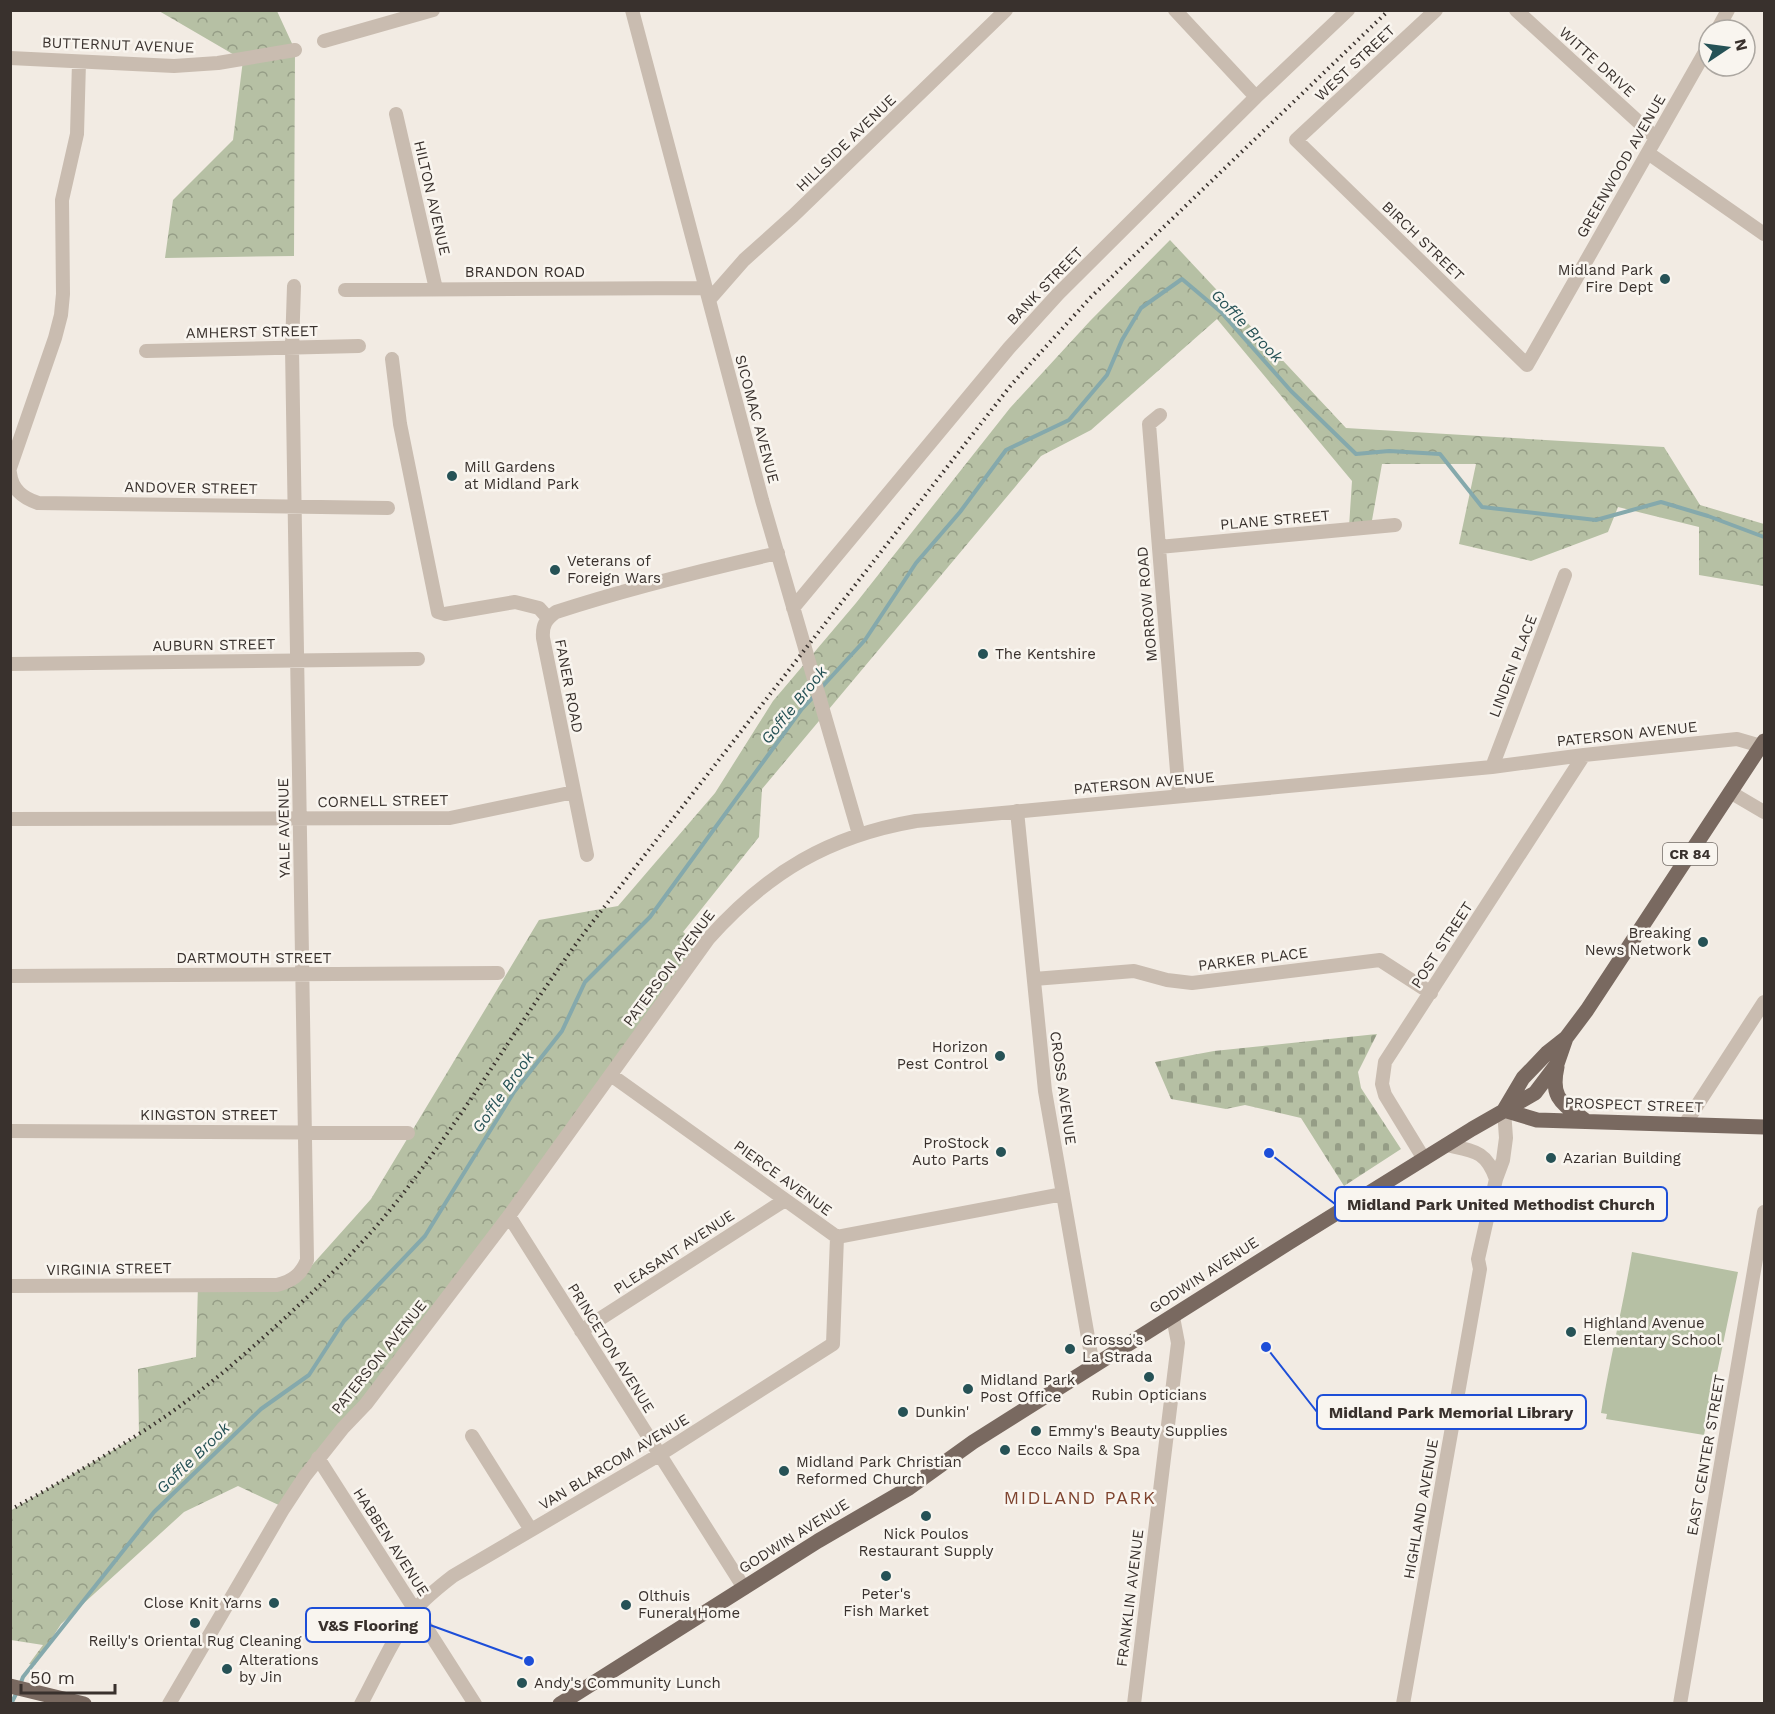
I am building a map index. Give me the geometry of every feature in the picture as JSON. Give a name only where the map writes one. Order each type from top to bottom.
[{"type":"main road","name":"GODWIN AVENUE","points":[[1504,1110],[1522,1079],[1547,1053],[1566,1038],[1587,1011],[1763,743]]},
{"type":"main road","name":"GODWIN AVENUE","points":[[560,1704],[818,1540],[909,1488],[973,1442],[1093,1366],[1446,1145],[1535,1093],[1557,1064],[1566,1038]]},
{"type":"main road","points":[[1557,1064],[1553,1084],[1558,1097],[1586,1121]]},
{"type":"main road","name":"PROSPECT STREET","points":[[1504,1110],[1537,1120],[1764,1127]]},
{"type":"main road","points":[[10,1686],[84,1704]]},
{"type":"street","points":[[324,41],[434,10]]},
{"type":"street","name":"SICOMAC AVENUE","points":[[632,10],[793,608],[859,834]]},
{"type":"street","name":"HILLSIDE AVENUE","points":[[707,294],[793,216],[1006,10]]},
{"type":"street","points":[[1174,10],[1256,97]]},
{"type":"street","name":"BANK STREET","points":[[793,608],[1016,340],[1058,294],[1256,97],[1348,10]]},
{"type":"street","name":"WEST STREET","points":[[1296,140],[1436,10]]},
{"type":"street","name":"WITTE DRIVE","points":[[1516,10],[1656,138]]},
{"type":"street","name":"BUTTERNUT AVENUE","points":[[10,58],[164,66],[218,63],[295,50]]},
{"type":"street","points":[[10,468],[15,439],[55,338],[61,315],[63,294],[62,200],[77,134],[79,62]]},
{"type":"street","name":"GREENWOOD AVENUE","points":[[1527,365],[1697,66]]},
{"type":"street","name":"HILTON AVENUE","points":[[396,114],[436,289]]},
{"type":"street","name":"BIRCH STREET","points":[[1296,140],[1527,365]]},
{"type":"street","points":[[1648,153],[1764,234]]},
{"type":"street","name":"YALE AVENUE","points":[[208,1284],[277,1285],[287,1282],[303,1269],[308,1251],[292,348],[294,286]]},
{"type":"street","name":"BRANDON ROAD","points":[[345,290],[436,289],[707,294]]},
{"type":"street","name":"AMHERST STREET","points":[[146,351],[359,346]]},
{"type":"street","points":[[392,359],[400,424],[438,612],[445,614],[515,602],[540,608],[548,618],[556,612],[612,593],[778,553]]},
{"type":"street","name":"MORROW ROAD","points":[[1160,415],[1149,424],[1179,796]]},
{"type":"street","name":"ANDOVER STREET","points":[[10,473],[14,487],[20,495],[38,503],[388,508]]},
{"type":"street","name":"PLANE STREET","points":[[1159,547],[1395,525]]},
{"type":"street","name":"LINDEN PLACE","points":[[1492,767],[1565,575]]},
{"type":"street","name":"FANER ROAD","points":[[548,618],[544,624],[543,638],[587,855]]},
{"type":"street","name":"AUBURN STREET","points":[[10,664],[418,659]]},
{"type":"street","name":"PATERSON AVENUE","points":[[170,1704],[282,1511],[318,1458],[366,1404],[509,1216],[709,938],[731,913],[763,885],[801,859],[831,844],[859,834],[916,821],[1492,767],[1737,739],[1763,743]]},
{"type":"street","name":"POST STREET","points":[[1424,1159],[1385,1095],[1382,1072],[1391,1052],[1584,755]]},
{"type":"street","name":"CORNELL STREET","points":[[10,819],[450,818],[574,792]]},
{"type":"street","points":[[1730,792],[1764,812]]},
{"type":"street","name":"CROSS AVENUE","points":[[1017,811],[1044,1091],[1093,1366]]},
{"type":"street","name":"PARKER PLACE","points":[[1034,979],[1134,971],[1167,980],[1192,983],[1380,960],[1431,993]]},
{"type":"street","name":"DARTMOUTH STREET","points":[[10,976],[498,973]]},
{"type":"street","points":[[1685,1124],[1764,1002]]},
{"type":"street","name":"PIERCE AVENUE","points":[[611,1075],[837,1237],[1063,1194]]},
{"type":"street","name":"HIGHLAND AVENUE","points":[[1403,1704],[1480,1269],[1478,1260],[1496,1179],[1503,1160],[1506,1138],[1504,1110]]},
{"type":"street","name":"KINGSTON STREET","points":[[10,1131],[408,1133]]},
{"type":"street","points":[[1446,1145],[1480,1155],[1490,1162],[1496,1179]]},
{"type":"street","name":"PLEASANT AVENUE","points":[[581,1331],[785,1200]]},
{"type":"street","name":"EAST CENTER STREET","points":[[1680,1704],[1764,1212]]},
{"type":"street","name":"PRINCETON AVENUE","points":[[509,1216],[744,1588]]},
{"type":"street","name":"VAN BLARCOM AVENUE","points":[[361,1704],[401,1630],[415,1610],[453,1576],[659,1455],[833,1344],[837,1237]]},
{"type":"street","name":"VIRGINIA STREET","points":[[10,1286],[208,1284]]},
{"type":"street","name":"FRANKLIN AVENUE","points":[[1134,1704],[1178,1343],[1173,1317]]},
{"type":"street","points":[[472,1436],[531,1530]]},
{"type":"street","name":"HABBEN AVENUE","points":[[318,1458],[475,1704]]},
{"type":"green space","points":[[159,11],[277,11],[295,50],[294,256],[165,258],[173,200],[233,140],[243,60]]},
{"type":"green space","points":[[1170,240],[1346,428],[1664,447],[1700,505],[1764,524],[1764,586],[1699,575],[1699,527],[1618,507],[1608,532],[1531,561],[1459,544],[1476,464],[1382,464],[1371,526],[1349,527],[1352,481],[1217,319],[1091,430],[1041,456],[762,789],[759,837],[683,932],[704,948],[283,1507],[238,1486],[184,1512],[61,1624],[35,1665],[29,1664],[43,1645],[11,1640],[10,1511],[139,1435],[138,1369],[196,1357],[198,1284],[296,1283],[371,1199],[539,920],[618,906],[715,793],[773,701],[856,603],[1010,408],[1090,321]]},
{"type":"green space","points":[[1377,1034],[1358,1072],[1361,1088],[1401,1149],[1344,1186],[1301,1118],[1245,1105],[1226,1109],[1171,1099],[1155,1062],[1214,1051]]},
{"type":"green space","points":[[1632,1252],[1738,1272],[1704,1435],[1606,1419],[1607,1414],[1601,1413]]},
{"type":"waterway","name":"Goffle Brook","points":[[821,688],[865,640],[916,563],[960,512],[1006,450],[1069,420],[1107,375],[1122,340],[1141,308],[1182,279],[1221,312],[1291,391],[1356,454],[1389,451],[1440,454],[1482,507],[1596,520],[1661,502],[1708,516],[1764,537]]},
{"type":"waterway","name":"Goffle Brook","points":[[20,1685],[23,1677],[154,1512],[261,1409],[309,1375],[344,1321],[425,1236],[514,1092],[562,1031],[585,982],[650,917],[801,710],[816,694]]},
{"type":"waterway","name":"Goffle Brook","points":[[11,1704],[17,1692]]},
{"type":"railway","points":[[10,1510],[128,1441],[198,1393],[317,1288],[359,1245],[423,1168],[584,933],[1011,385],[1091,297],[1389,10]]},
{"type":"place","name":"Midland Park Fire Dept","points":[[1665,279]]},
{"type":"place","name":"Mill Gardens at Midland Park","points":[[452,476]]},
{"type":"place","name":"Veterans of Foreign Wars","points":[[555,570]]},
{"type":"place","name":"The Kentshire","points":[[983,654]]},
{"type":"place","name":"Breaking News Network","points":[[1703,942]]},
{"type":"place","name":"Horizon Pest Control","points":[[1000,1056]]},
{"type":"place","name":"ProStock Auto Parts","points":[[1001,1152]]},
{"type":"place","name":"Midland Park United Methodist Church","points":[[1269,1153]]},
{"type":"place","name":"Azarian Building","points":[[1551,1158]]},
{"type":"place","name":"Highland Avenue Elementary School","points":[[1571,1332]]},
{"type":"place","name":"Midland Park Memorial Library","points":[[1266,1347]]},
{"type":"place","name":"Grosso's La Strada","points":[[1070,1349]]},
{"type":"place","name":"Rubin Opticians","points":[[1149,1377]]},
{"type":"place","name":"Midland Park Post Office","points":[[968,1389]]},
{"type":"place","name":"Dunkin'","points":[[903,1412]]},
{"type":"place","name":"Emmy's Beauty Supplies","points":[[1036,1431]]},
{"type":"place","name":"Ecco Nails & Spa","points":[[1005,1450]]},
{"type":"place","name":"Midland Park Christian Reformed Church","points":[[784,1471]]},
{"type":"place","name":"Nick Poulos Restaurant Supply","points":[[926,1516]]},
{"type":"place","name":"Peter's Fish Market","points":[[886,1576]]},
{"type":"place","name":"Close Knit Yarns","points":[[274,1603]]},
{"type":"place","name":"Olthuis Funeral Home","points":[[626,1605]]},
{"type":"place","name":"Reilly's Oriental Rug Cleaning","points":[[195,1623]]},
{"type":"place","name":"V&S Flooring","points":[[529,1661]]},
{"type":"place","name":"Alterations by Jin","points":[[227,1669]]},
{"type":"place","name":"Andy's Community Lunch","points":[[522,1683]]},
{"type":"district","name":"MIDLAND PARK","points":[[1080,1497]]}]
